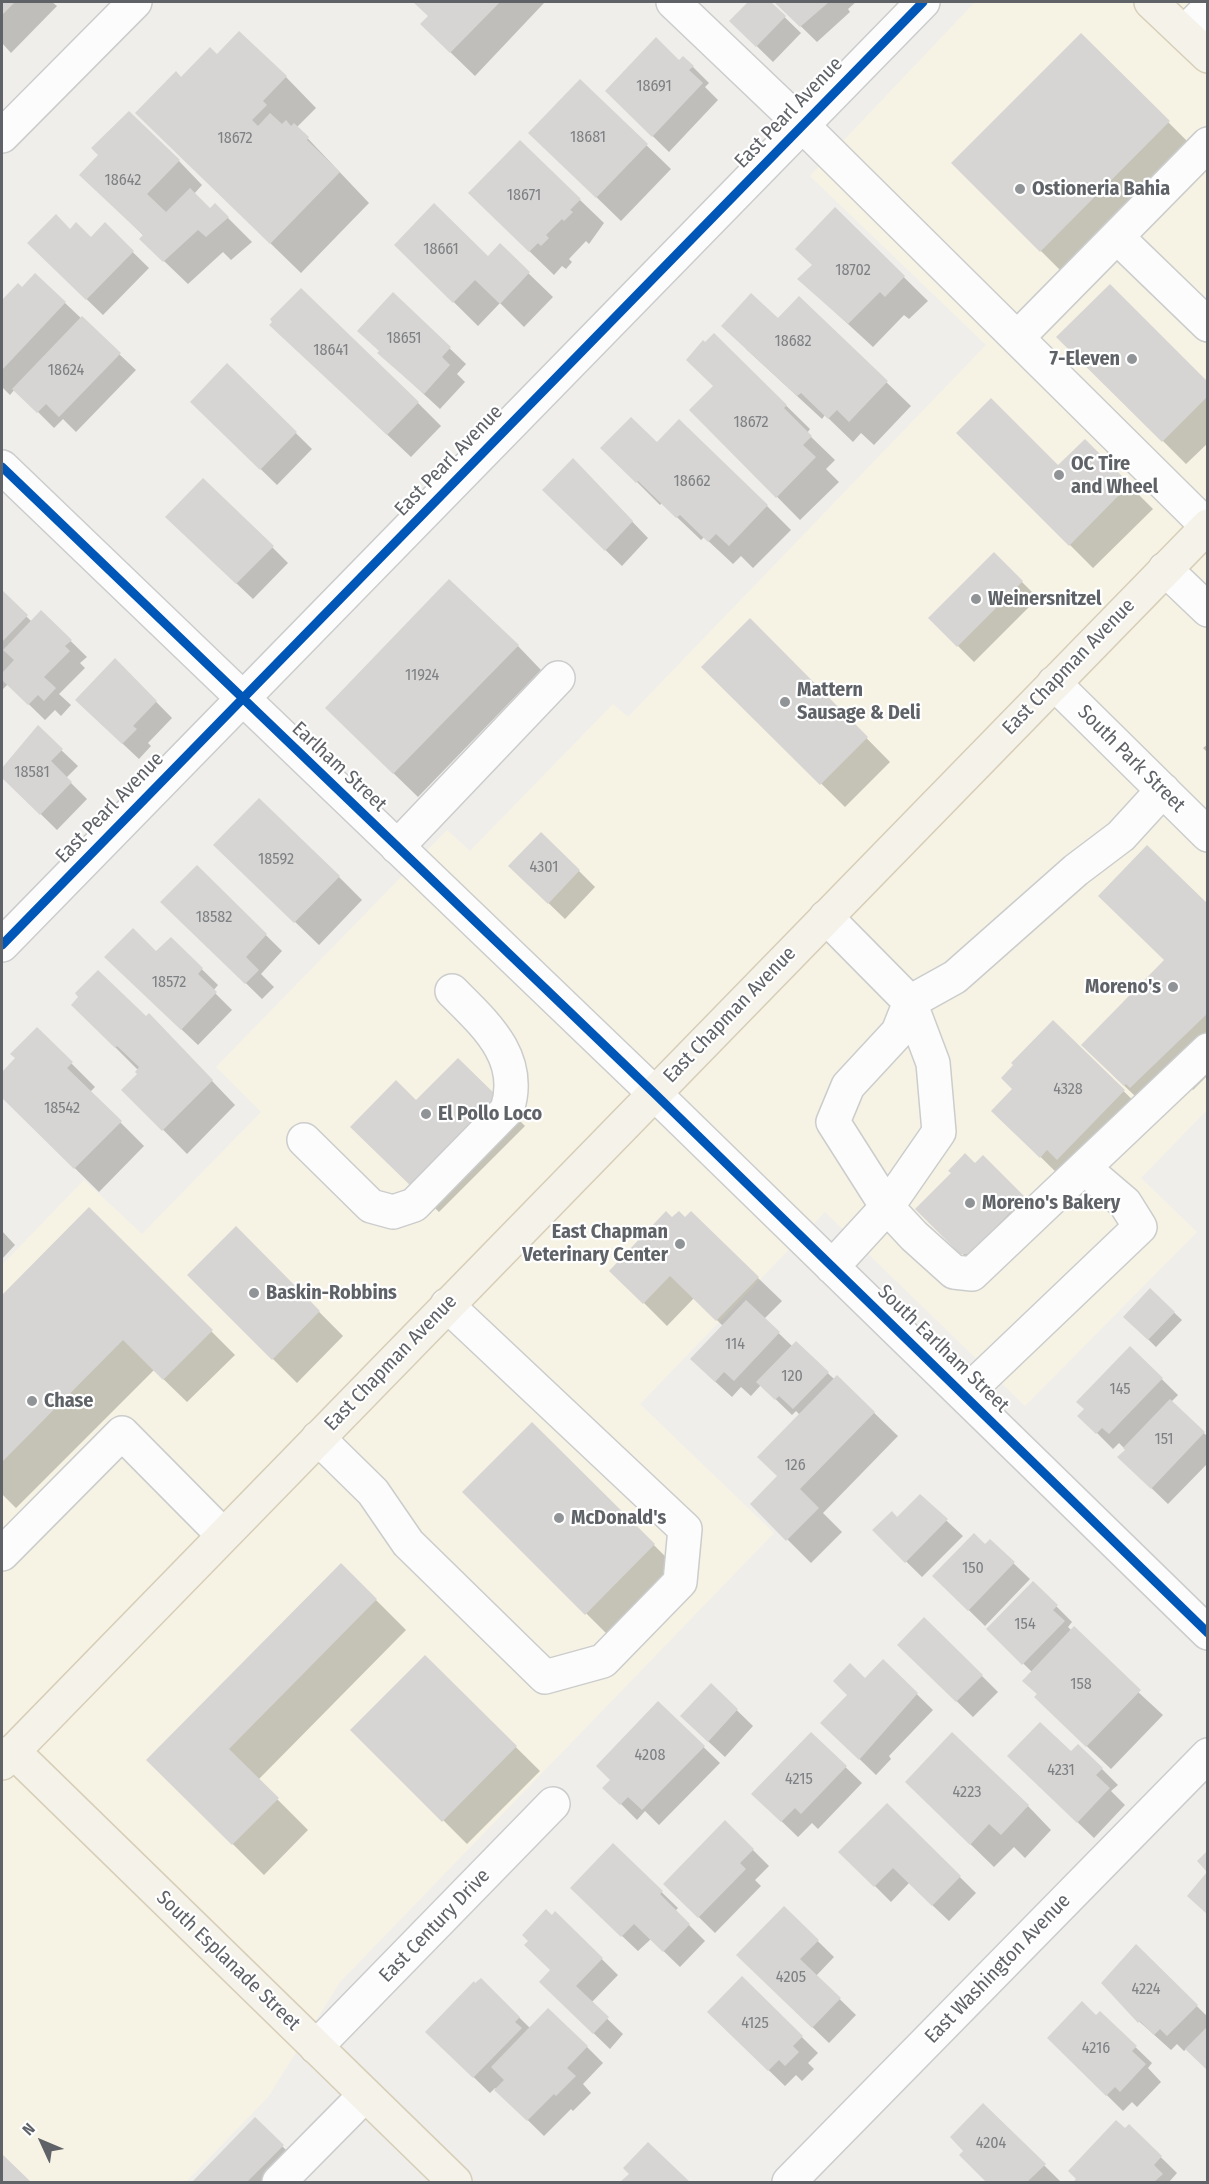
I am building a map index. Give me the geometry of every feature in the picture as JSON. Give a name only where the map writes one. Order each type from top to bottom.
[{"type":"main road","points":[[1151,2],[1208,56]]},
{"type":"main road","name":"East Chapman Avenue","points":[[5,1751],[223,1535],[1207,526]]},
{"type":"main road","name":"South Esplanade Street","points":[[5,1751],[455,2182]]},
{"type":"street","points":[[2,136],[135,2]]},
{"type":"street","points":[[673,2],[802,125],[1207,526]]},
{"type":"street","name":"East Pearl Avenue","points":[[2,945],[923,2]]},
{"type":"street","points":[[1184,33],[1208,9]]},
{"type":"street","points":[[1017,338],[1208,144]]},
{"type":"street","points":[[1116,237],[1208,325]]},
{"type":"street","name":"Earlham Street","points":[[2,467],[241,700],[654,1093]]},
{"type":"street","points":[[1165,569],[1208,609]]},
{"type":"street","points":[[397,847],[558,678]]},
{"type":"street","name":"South Park Street","points":[[1054,682],[1208,835]]},
{"type":"street","points":[[1163,790],[1121,836],[1076,870],[955,977],[910,1002],[898,1032],[848,1086],[833,1122],[887,1207],[914,1236],[954,1272],[972,1274],[1208,1050]]},
{"type":"street","points":[[826,916],[910,1002],[933,1063],[939,1132],[887,1207],[832,1267]]},
{"type":"street","points":[[304,1140],[371,1206],[393,1212],[414,1205],[507,1110],[511,1098],[512,1078],[509,1060],[499,1041],[452,991]]},
{"type":"street","name":"South Earlham Street","points":[[654,1093],[1208,1633]]},
{"type":"street","points":[[964,1395],[1140,1227],[1125,1203],[1084,1168]]},
{"type":"street","points":[[318,1438],[373,1492],[408,1543],[545,1677],[603,1661],[680,1582],[685,1529],[447,1305]]},
{"type":"street","points":[[2,1554],[122,1433],[223,1535]]},
{"type":"street","name":"East Washington Avenue","points":[[789,2182],[1208,1755]]},
{"type":"street","name":"East Century Drive","points":[[316,2047],[553,1804]]},
{"type":"street","points":[[279,2182],[365,2095]]},
{"type":"shaded area","points":[[975,2],[1207,2],[1207,1110],[1141,1178],[1197,1232],[1025,1406],[825,1212],[640,1404],[774,1533],[340,1982],[268,2097],[186,2182],[2,2182],[2,1265],[84,1180],[142,1234],[261,1112],[216,1067],[447,830],[470,851],[613,704],[628,717],[986,345],[810,176]]},
{"type":"building","points":[[2,2],[15,2],[2,15]]},
{"type":"building","points":[[413,2],[500,2],[450,53],[420,24],[428,16]]},
{"type":"building","points":[[748,2],[771,2],[786,16],[756,47],[729,21]]},
{"type":"building","points":[[774,2],[829,2],[800,27]]},
{"type":"building","points":[[239,31],[287,76],[263,101],[267,105],[252,120],[258,126],[270,113],[282,124],[286,120],[291,126],[294,123],[309,137],[307,140],[340,172],[270,244],[135,113],[176,71],[181,77],[210,47],[217,54]]},
{"type":"building","points":[[1081,33],[1170,121],[1040,252],[951,163]]},
{"type":"building","points":[[656,37],[679,60],[683,56],[694,66],[689,70],[703,83],[652,137],[605,91]]},
{"type":"building","points":[[580,79],[648,144],[596,198],[528,133]]},
{"type":"building","points":[[129,111],[180,160],[147,194],[166,212],[190,188],[210,208],[215,203],[229,217],[206,237],[198,230],[163,262],[139,239],[143,235],[79,175],[98,155],[91,148]]},
{"type":"building","points":[[520,140],[581,199],[570,210],[573,212],[564,221],[562,219],[546,235],[549,238],[541,246],[538,243],[529,252],[468,193]]},
{"type":"building","points":[[434,203],[488,256],[500,243],[530,272],[500,304],[475,280],[453,303],[394,245]]},
{"type":"building","points":[[835,207],[905,276],[885,297],[880,292],[848,324],[797,279],[812,265],[795,249]]},
{"type":"building","points":[[56,214],[70,229],[76,222],[91,237],[105,222],[134,251],[86,300],[27,243]]},
{"type":"building","points":[[35,273],[66,302],[2,370],[2,300],[18,283],[22,287]]},
{"type":"building","name":"7-Eleven","points":[[1110,284],[1208,382],[1208,396],[1162,442],[1056,337]]},
{"type":"building","points":[[301,288],[419,402],[387,435],[269,325],[272,322],[270,319]]},
{"type":"building","points":[[393,292],[451,347],[442,357],[450,365],[424,394],[377,353],[379,351],[357,331]]},
{"type":"building","points":[[751,293],[778,318],[799,296],[888,381],[849,422],[837,410],[828,419],[801,393],[797,396],[721,326]]},
{"type":"building","points":[[82,316],[121,353],[59,417],[46,404],[37,413],[12,389]]},
{"type":"building","points":[[714,333],[787,405],[784,408],[812,436],[803,445],[816,457],[776,498],[689,410],[713,386],[686,360],[703,340],[705,342]]},
{"type":"building","points":[[227,363],[297,432],[260,470],[190,402]]},
{"type":"building","name":"OC Tire and Wheel","points":[[991,398],[1058,465],[1085,439],[1130,484],[1069,546],[956,433]]},
{"type":"building","points":[[631,417],[657,442],[679,419],[768,505],[729,546],[716,534],[708,542],[680,515],[676,518],[600,448]]},
{"type":"building","points":[[573,458],[633,521],[605,551],[542,490]]},
{"type":"building","points":[[203,478],[274,546],[236,584],[165,517]]},
{"type":"building","name":"Weinersnitzel","points":[[994,552],[1023,581],[957,647],[928,618]]},
{"type":"building","points":[[449,579],[519,645],[393,774],[325,708]]},
{"type":"building","points":[[2,590],[28,615],[2,642]]},
{"type":"building","points":[[41,610],[72,640],[65,646],[70,651],[44,677],[56,688],[44,701],[38,695],[28,705],[2,680],[2,673],[14,660],[3,650]]},
{"type":"building","name":"Mattern Sausage & Deli","points":[[750,618],[868,737],[820,785],[701,667]]},
{"type":"building","points":[[115,658],[157,701],[133,726],[137,729],[122,744],[75,700]]},
{"type":"building","points":[[38,725],[63,749],[51,761],[72,782],[40,815],[2,778],[2,768]]},
{"type":"building","points":[[259,798],[340,876],[294,923],[213,845]]},
{"type":"building","points":[[541,832],[580,870],[548,904],[508,866]]},
{"type":"building","name":"Moreno's","points":[[1147,845],[1208,904],[1208,1013],[1130,1088],[1126,1084],[1124,1086],[1081,1045],[1164,960],[1098,896]]},
{"type":"building","points":[[197,865],[267,934],[246,957],[259,970],[245,984],[160,902]]},
{"type":"building","points":[[133,928],[156,951],[171,937],[203,968],[198,974],[217,992],[181,1030],[104,957]]},
{"type":"building","points":[[98,970],[146,1016],[149,1013],[213,1080],[162,1131],[121,1090],[137,1074],[135,1072],[139,1067],[117,1046],[115,1048],[71,1005],[78,997],[75,993]]},
{"type":"building","name":"Moreno's","points":[[1053,1020],[1125,1090],[1057,1160],[1047,1150],[1040,1158],[991,1111],[1012,1089],[1001,1078],[1013,1065],[1011,1063]]},
{"type":"building","points":[[37,1027],[73,1062],[67,1068],[122,1121],[74,1169],[2,1098],[2,1072],[15,1058],[10,1054]]},
{"type":"building","name":"El Pollo Loco","points":[[458,1058],[502,1101],[415,1190],[350,1127],[396,1080],[416,1100]]},
{"type":"building","name":"Moreno's Bakery","points":[[965,1153],[975,1163],[983,1155],[1025,1197],[970,1254],[960,1254],[915,1209],[951,1173],[948,1171]]},
{"type":"building","points":[[89,1207],[213,1330],[163,1380],[123,1340],[2,1462],[2,1295]]},
{"type":"building","name":"East Chapman Veterinary Center","points":[[666,1211],[672,1217],[679,1211],[685,1217],[691,1211],[759,1277],[716,1321],[670,1276],[643,1304],[609,1271]]},
{"type":"building","name":"Baskin-Robbins","points":[[236,1226],[320,1311],[272,1360],[187,1275]]},
{"type":"building","points":[[1150,1288],[1175,1312],[1148,1340],[1123,1317]]},
{"type":"building","points":[[746,1300],[780,1332],[734,1381],[724,1372],[715,1382],[690,1359]]},
{"type":"building","points":[[796,1341],[829,1372],[793,1409],[779,1396],[775,1400],[756,1382]]},
{"type":"building","points":[[1130,1346],[1163,1378],[1109,1434],[1102,1428],[1096,1434],[1077,1416],[1084,1409],[1076,1402]]},
{"type":"building","points":[[837,1375],[875,1412],[800,1489],[819,1508],[786,1541],[750,1504],[777,1476],[757,1457]]},
{"type":"building","points":[[1170,1399],[1205,1432],[1151,1489],[1117,1457]]},
{"type":"building","name":"McDonald's","points":[[532,1422],[655,1544],[585,1615],[462,1492]]},
{"type":"building","points":[[920,1494],[948,1519],[905,1563],[872,1530],[892,1511],[897,1517]]},
{"type":"building","points":[[974,1533],[985,1544],[990,1539],[1015,1562],[968,1611],[932,1576]]},
{"type":"building","points":[[341,1563],[377,1599],[229,1749],[279,1798],[232,1845],[146,1760]]},
{"type":"building","points":[[1033,1581],[1058,1605],[1053,1610],[1065,1621],[1022,1665],[986,1629]]},
{"type":"building","points":[[924,1617],[983,1675],[956,1702],[897,1645]]},
{"type":"building","points":[[1074,1626],[1141,1690],[1086,1747],[1034,1697],[1037,1694],[1022,1681]]},
{"type":"building","points":[[425,1655],[517,1746],[442,1822],[350,1730]]},
{"type":"building","points":[[883,1659],[918,1693],[859,1760],[820,1723],[847,1695],[833,1681],[850,1663],[865,1678]]},
{"type":"building","points":[[711,1683],[738,1709],[708,1742],[680,1716]]},
{"type":"building","points":[[658,1701],[705,1746],[642,1810],[628,1797],[620,1805],[602,1788],[610,1780],[596,1766]]},
{"type":"building","points":[[1040,1722],[1071,1751],[1078,1744],[1103,1768],[1096,1775],[1110,1788],[1077,1823],[1007,1756]]},
{"type":"building","points":[[811,1732],[847,1766],[801,1814],[795,1808],[781,1822],[751,1794]]},
{"type":"building","points":[[952,1732],[1029,1805],[1001,1835],[989,1824],[970,1845],[905,1782]]},
{"type":"building","points":[[887,1803],[961,1876],[932,1906],[893,1868],[874,1887],[838,1852]]},
{"type":"building","points":[[725,1820],[754,1849],[740,1863],[746,1869],[698,1918],[663,1884]]},
{"type":"building","points":[[613,1843],[663,1891],[660,1894],[690,1924],[663,1952],[634,1924],[621,1937],[570,1888]]},
{"type":"building","points":[[1208,1850],[1208,1915],[1187,1896],[1207,1872],[1197,1861]]},
{"type":"building","points":[[784,1906],[819,1940],[800,1959],[841,1998],[812,2028],[736,1955]]},
{"type":"building","points":[[546,1909],[552,1915],[555,1911],[603,1958],[576,1986],[609,2017],[593,2034],[539,1982],[550,1970],[524,1945],[528,1941],[522,1935]]},
{"type":"building","points":[[1136,1944],[1198,2005],[1167,2036],[1160,2029],[1154,2035],[1140,2021],[1138,2023],[1101,1983]]},
{"type":"building","points":[[742,1976],[803,2036],[793,2046],[799,2052],[785,2066],[779,2060],[768,2071],[707,2012]]},
{"type":"building","points":[[481,1978],[520,2017],[515,2022],[522,2028],[473,2078],[425,2032],[474,1981],[475,1983]]},
{"type":"building","points":[[1082,2001],[1096,2015],[1100,2011],[1137,2046],[1132,2051],[1146,2064],[1120,2092],[1115,2087],[1106,2096],[1047,2038]]},
{"type":"building","points":[[548,2008],[588,2046],[567,2068],[576,2076],[527,2121],[494,2090],[504,2080],[491,2067]]},
{"type":"building","points":[[1208,2026],[1208,2071],[1185,2049]]},
{"type":"building","points":[[983,2103],[1046,2164],[1027,2182],[986,2182],[959,2155],[963,2151],[950,2137]]},
{"type":"building","points":[[255,2117],[284,2145],[247,2182],[192,2182]]},
{"type":"building","points":[[1116,2120],[1125,2128],[1129,2124],[1162,2156],[1154,2165],[1163,2174],[1154,2182],[1073,2182],[1076,2179],[1068,2171]]},
{"type":"building","points":[[648,2142],[690,2182],[620,2182],[629,2174],[623,2168]]},
{"type":"building","points":[[2,2154],[31,2182],[2,2182]]},
{"type":"cycle path","points":[[2,945],[923,2]]},
{"type":"cycle path","points":[[2,467],[654,1093],[1208,1633]]},
{"type":"place","name":"Ostioneria Bahia","points":[[1020,189]]},
{"type":"place","name":"7-Eleven","points":[[1132,359]]},
{"type":"place","name":"OC Tire and Wheel","points":[[1059,475]]},
{"type":"place","name":"Weinersnitzel","points":[[976,599]]},
{"type":"place","name":"Mattern Sausage & Deli","points":[[785,702]]},
{"type":"place","name":"Moreno's","points":[[1173,987]]},
{"type":"place","name":"El Pollo Loco","points":[[426,1114]]},
{"type":"place","name":"Moreno's Bakery","points":[[970,1203]]},
{"type":"place","name":"East Chapman Veterinary Center","points":[[680,1244]]},
{"type":"place","name":"Baskin-Robbins","points":[[254,1293]]},
{"type":"place","name":"Chase","points":[[32,1401]]},
{"type":"place","name":"McDonald's","points":[[559,1518]]}]
